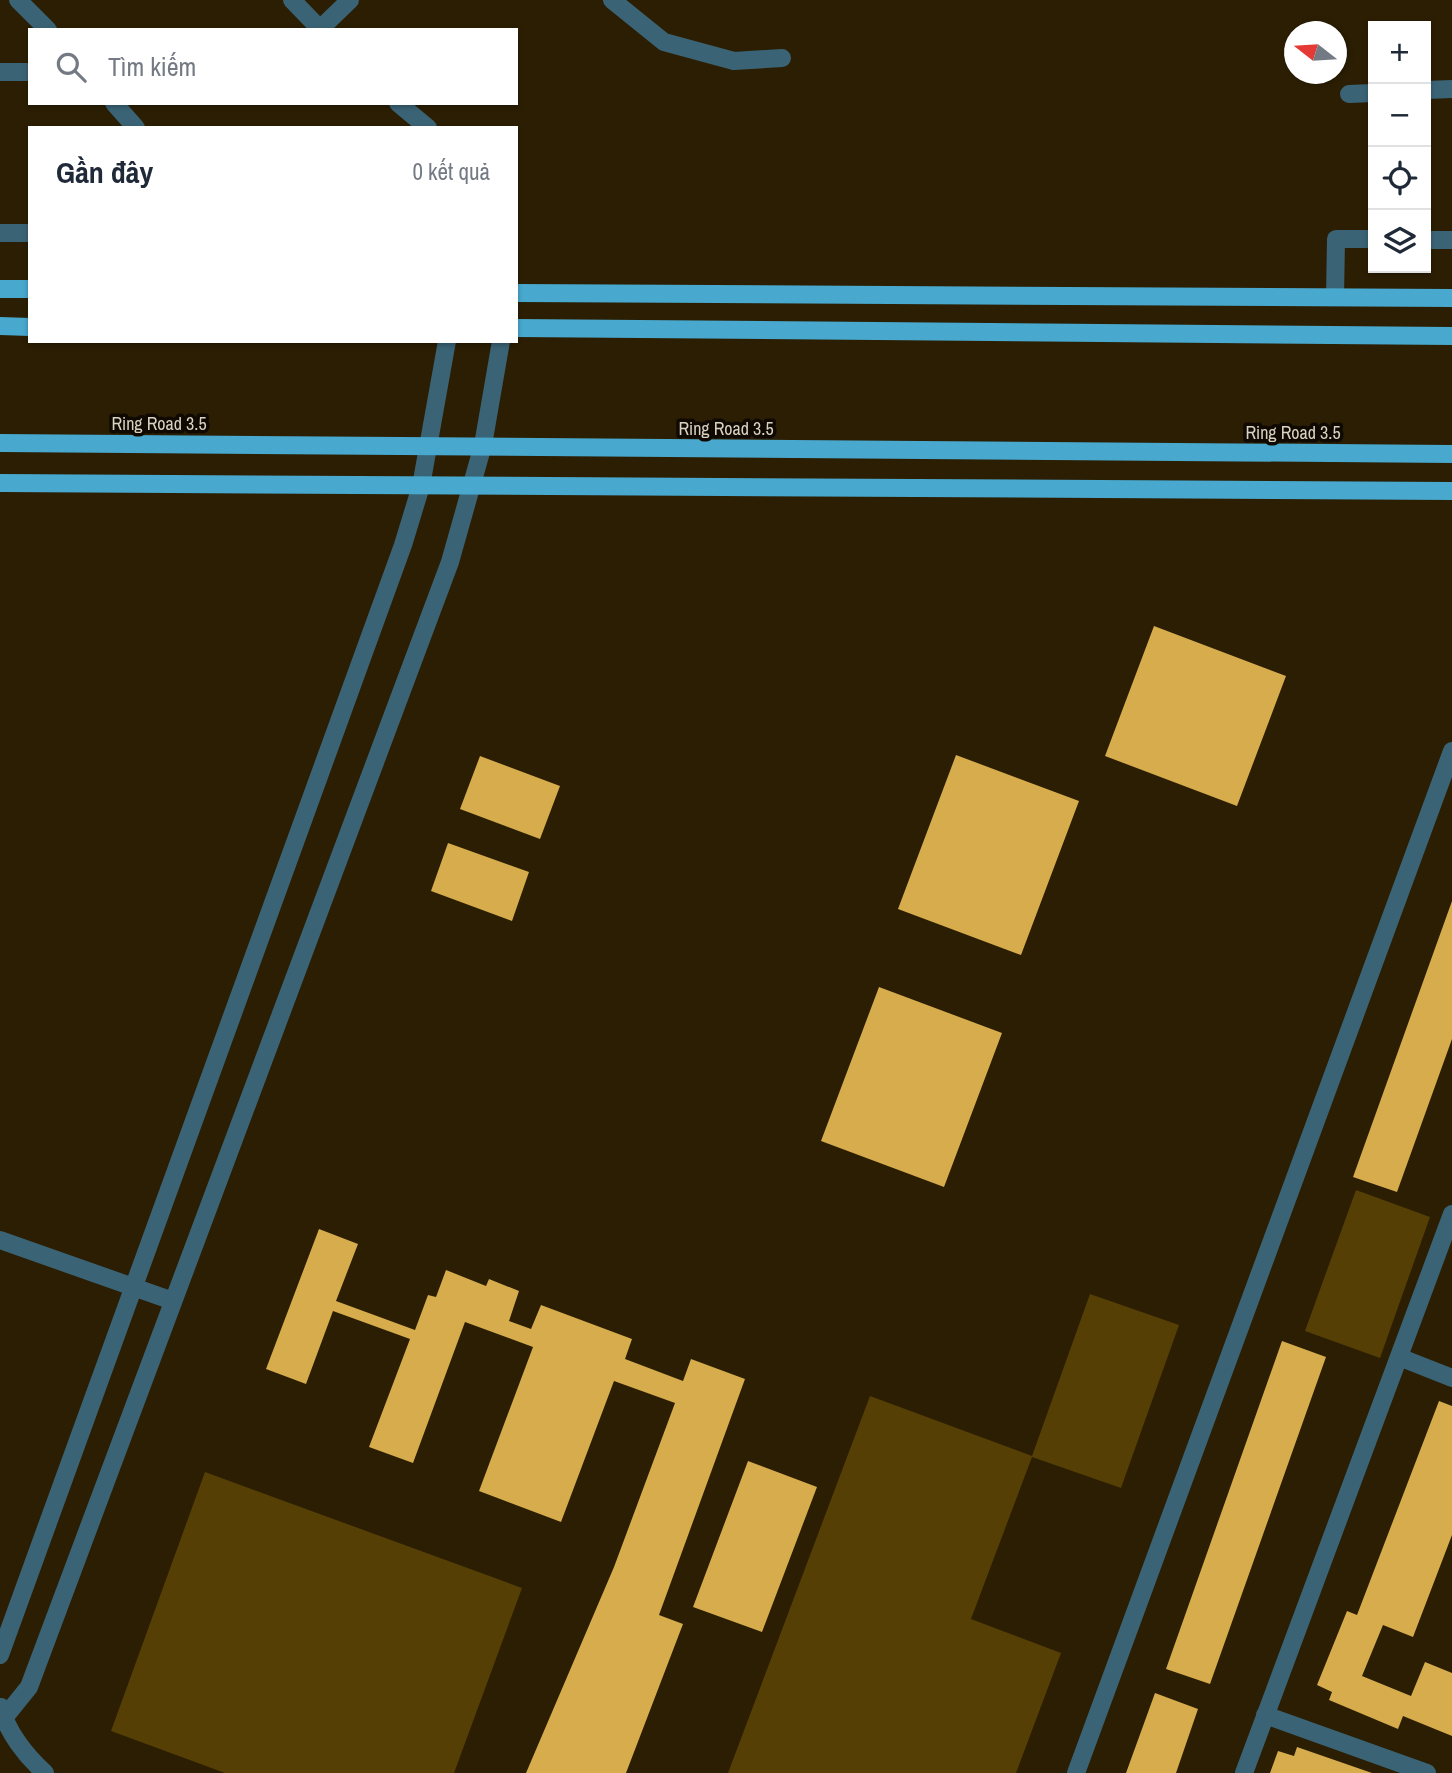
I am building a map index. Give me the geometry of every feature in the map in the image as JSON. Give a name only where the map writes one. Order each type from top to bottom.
[{"type":"main road","points":[[0,289],[28,289]]},
{"type":"main road","points":[[518,293],[1452,298]]},
{"type":"main road","points":[[0,327],[28,327]]},
{"type":"main road","points":[[518,328],[1452,336]]},
{"type":"main road","name":"Ring Road 3.5","points":[[0,443],[428,444],[1452,454]]},
{"type":"main road","points":[[0,483],[1452,491]]},
{"type":"street","points":[[18,0],[46,28]]},
{"type":"street","points":[[292,0],[319,28]]},
{"type":"street","points":[[323,28],[350,0]]},
{"type":"street","points":[[612,0],[664,42],[734,61],[782,58]]},
{"type":"street","points":[[0,72],[28,72]]},
{"type":"street","points":[[1431,90],[1452,89]]},
{"type":"street","points":[[1349,94],[1368,93]]},
{"type":"street","points":[[116,105],[133,126]]},
{"type":"street","points":[[400,105],[415,122]]},
{"type":"street","points":[[0,233],[28,233]]},
{"type":"street","points":[[1335,297],[1336,239],[1368,239]]},
{"type":"street","points":[[1431,240],[1452,240]]},
{"type":"street","points":[[0,1655],[403,545],[421,486],[447,343]]},
{"type":"street","points":[[45,1773],[29,1758],[2,1711],[29,1686],[450,562],[483,445],[501,343]]},
{"type":"street","points":[[1076,1773],[1452,751]]},
{"type":"street","points":[[1244,1773],[1399,1357],[1447,1241],[1452,1214]]},
{"type":"street","points":[[0,1240],[173,1301]]},
{"type":"street","points":[[1399,1357],[1452,1378]]},
{"type":"street","points":[[1265,1715],[1427,1773]]},
{"type":"shaded area","points":[[1356,1190],[1430,1217],[1380,1358],[1305,1331]]},
{"type":"shaded area","points":[[1090,1294],[1179,1325],[1121,1488],[1032,1457],[971,1619],[1061,1653],[1016,1773],[728,1773],[870,1396],[1032,1456]]},
{"type":"shaded area","points":[[205,1472],[522,1588],[454,1773],[225,1773],[111,1731]]},
{"type":"building","points":[[1154,626],[1286,676],[1237,806],[1105,756]]},
{"type":"building","points":[[956,755],[1079,801],[1021,955],[898,909]]},
{"type":"building","points":[[480,756],[560,786],[540,839],[460,809]]},
{"type":"building","points":[[448,843],[529,872],[512,921],[431,891]]},
{"type":"building","points":[[1452,901],[1452,1039],[1397,1192],[1353,1177]]},
{"type":"building","points":[[879,987],[1002,1033],[944,1187],[821,1141]]},
{"type":"building","points":[[319,1229],[358,1244],[336,1301],[415,1330],[428,1295],[436,1297],[446,1270],[486,1286],[489,1279],[519,1291],[509,1321],[531,1329],[541,1305],[632,1339],[625,1359],[683,1381],[691,1359],[745,1379],[659,1615],[683,1624],[626,1773],[526,1773],[614,1567],[675,1403],[614,1381],[561,1522],[479,1491],[533,1347],[465,1322],[413,1463],[369,1447],[410,1339],[333,1311],[306,1384],[266,1369]]},
{"type":"building","points":[[1282,1341],[1326,1357],[1210,1684],[1166,1669]]},
{"type":"building","points":[[1439,1401],[1452,1406],[1452,1535],[1413,1637],[1383,1625],[1362,1676],[1411,1696],[1425,1662],[1452,1673],[1452,1736],[1403,1716],[1398,1729],[1329,1700],[1332,1692],[1317,1685],[1347,1611],[1357,1615]]},
{"type":"building","points":[[748,1461],[817,1487],[762,1632],[693,1607]]},
{"type":"building","points":[[1155,1693],[1198,1709],[1176,1773],[1126,1773]]},
{"type":"building","points":[[1297,1747],[1372,1773],[1270,1773],[1278,1751],[1294,1756]]}]
